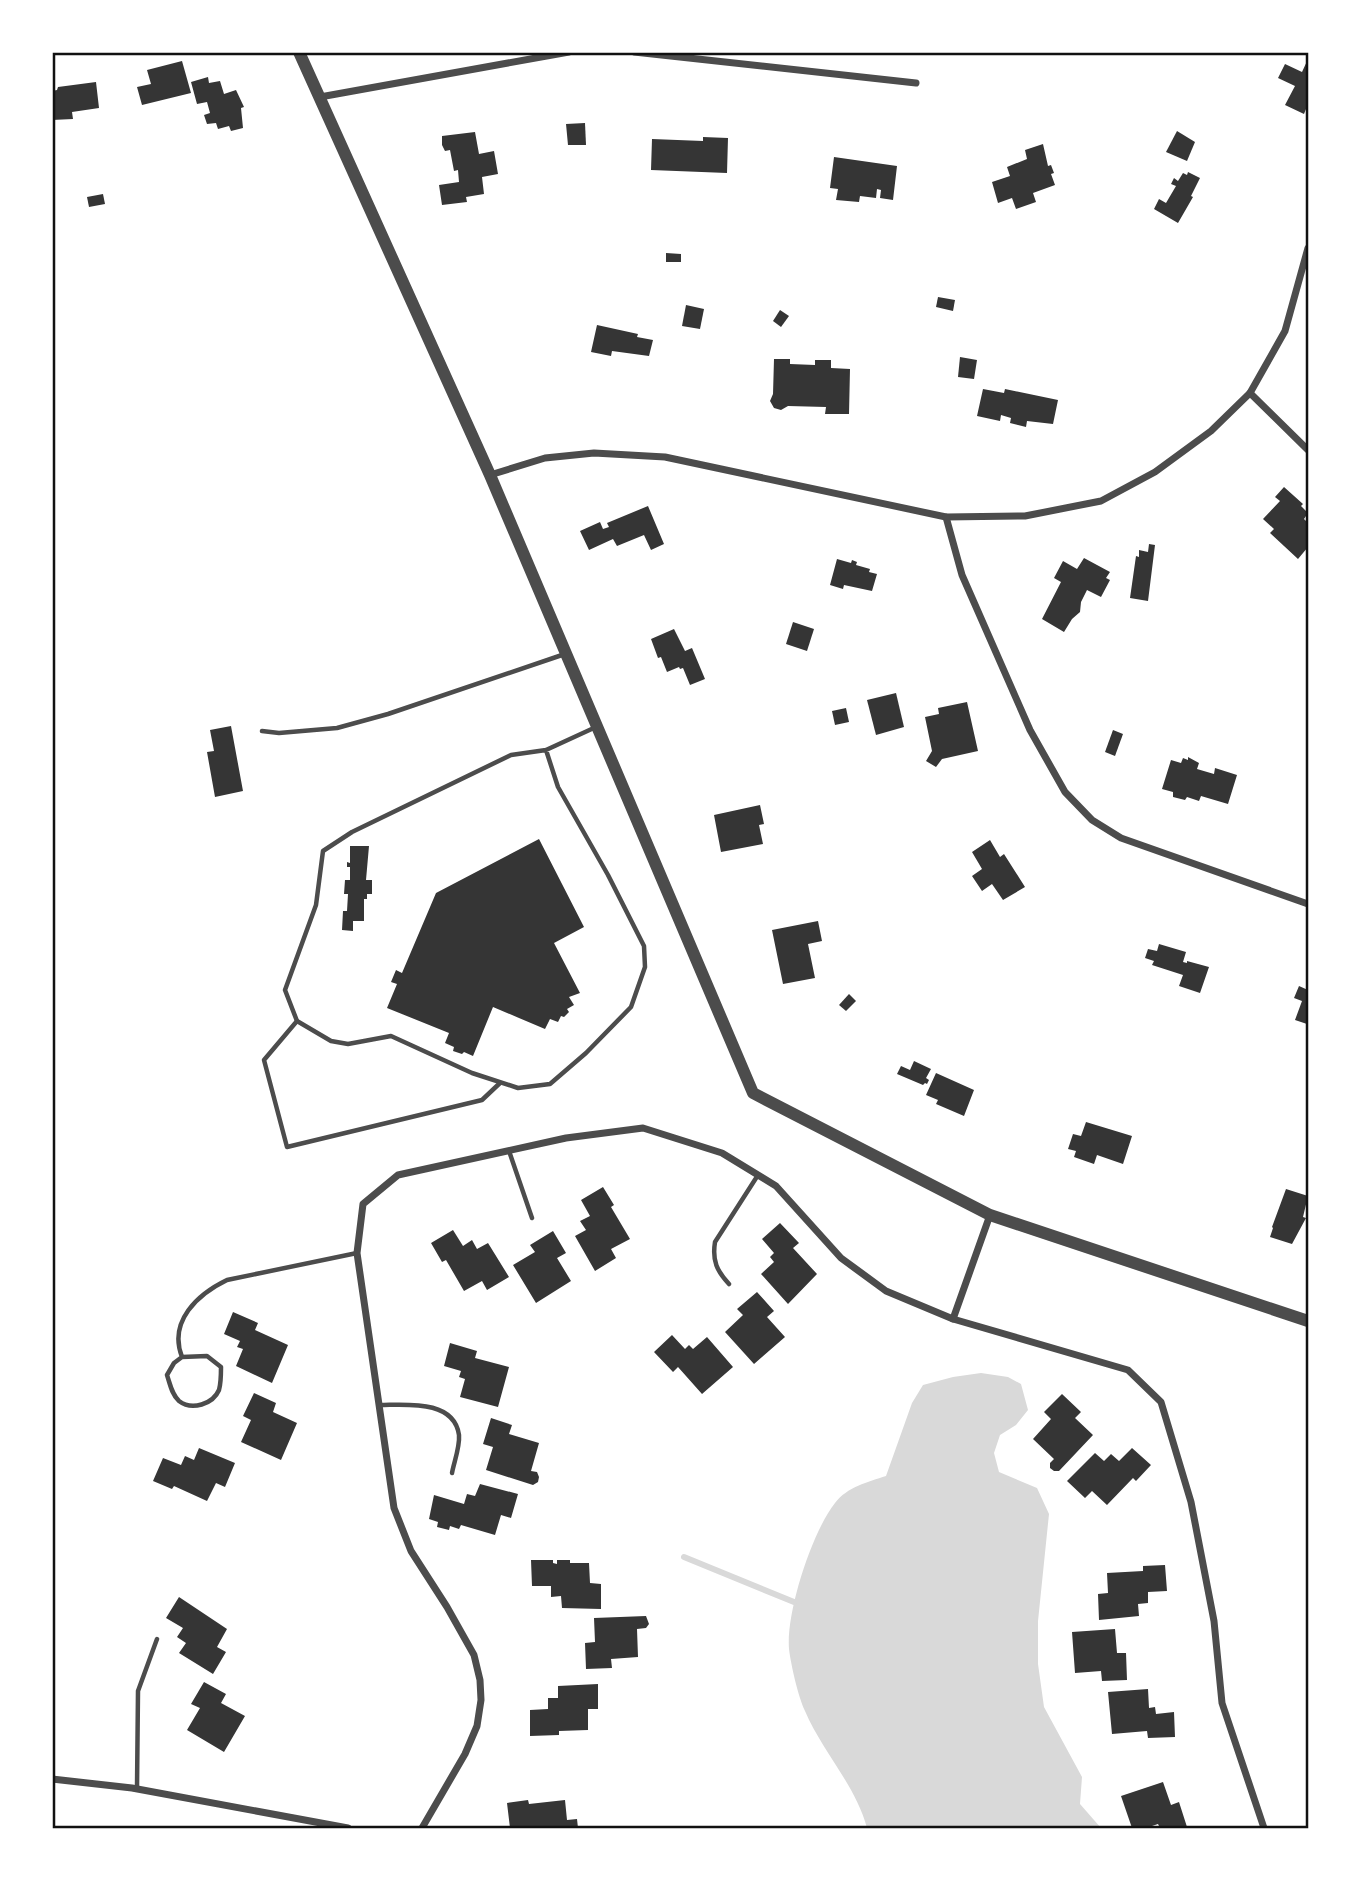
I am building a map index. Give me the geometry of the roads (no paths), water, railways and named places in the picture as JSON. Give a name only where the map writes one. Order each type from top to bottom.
[{"type":"street","points":[[299,52],[489,475],[753,1093],[990,1215],[1308,1321]]},
{"type":"street","points":[[320,96],[569,52]]},
{"type":"street","points":[[634,52],[916,83]]},
{"type":"street","points":[[489,475],[545,457],[594,453],[665,457],[946,517],[1025,516],[1101,501],[1155,472],[1211,431],[1250,393],[1285,331],[1308,248]]},
{"type":"street","points":[[1250,393],[1308,450]]},
{"type":"street","points":[[946,517],[961,575],[1030,730],[1065,792],[1092,820],[1121,838],[1308,904]]},
{"type":"street","points":[[422,1829],[465,1754],[477,1726],[481,1700],[480,1680],[474,1656],[402,1532],[394,1507],[357,1253],[363,1204],[398,1175],[566,1138],[643,1128],[722,1153],[776,1186],[841,1258],[886,1291],[953,1319],[1128,1370],[1161,1402],[1191,1502],[1214,1621],[1222,1703],[1264,1829]]},
{"type":"street","points":[[953,1319],[990,1215]]},
{"type":"street","points":[[52,1779],[137,1789],[348,1829]]},
{"type":"lane","points":[[262,731],[279,733],[337,728],[388,714],[566,653]]},
{"type":"lane","points":[[546,750],[558,787],[608,875],[644,946],[645,967],[631,1007],[586,1053],[550,1084],[518,1088],[472,1073],[391,1036],[348,1044],[331,1041],[297,1021],[285,990],[316,905],[324,851],[352,832],[511,755],[546,750],[597,727]]},
{"type":"lane","points":[[297,1021],[264,1060],[287,1147],[482,1100],[500,1083]]},
{"type":"lane","points":[[509,1150],[532,1218]]},
{"type":"lane","points":[[729,1284],[716,1270],[713,1254],[715,1242],[758,1175]]},
{"type":"lane","points":[[183,1357],[179,1348],[182,1321],[188,1310],[208,1290],[227,1280],[357,1253]]},
{"type":"lane","points":[[207,1356],[221,1367],[219,1389],[208,1402],[191,1406],[180,1402],[173,1392],[167,1375],[174,1363],[183,1357],[207,1356]]},
{"type":"lane","points":[[379,1405],[429,1406],[446,1414],[456,1426],[459,1438],[452,1473]]},
{"type":"lane","points":[[137,1789],[138,1691],[157,1639]]},
{"type":"waterway","points":[[684,1557],[794,1602]]}]
